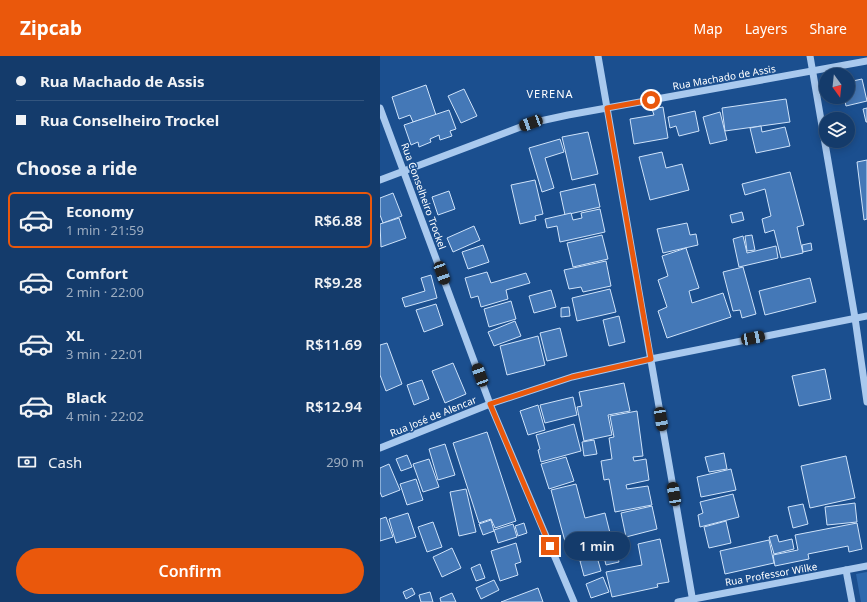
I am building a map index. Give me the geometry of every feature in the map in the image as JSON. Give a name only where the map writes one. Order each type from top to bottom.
[{"type":"street","points":[[598,56],[692,600]]},
{"type":"street","points":[[810,56],[855,318],[867,402]]},
{"type":"street","name":"Rua Machado de Assis","points":[[380,180],[531,123],[867,61]]},
{"type":"street","name":"Rua Conselheiro Trockel","points":[[380,108],[490,404],[574,602]]},
{"type":"street","name":"Rua José de Alencar","points":[[380,448],[490,404],[572,377],[651,359],[867,316]]},
{"type":"street","name":"Rua Professor Wilke","points":[[678,602],[867,566]]},
{"type":"street","points":[[846,570],[852,602]]},
{"type":"shaded area","points":[[867,572],[867,602],[861,602],[856,574]]},
{"type":"building","points":[[862,79],[867,101],[855,104],[855,80]]},
{"type":"building","points":[[426,85],[436,115],[413,122],[410,115],[399,119],[392,97]]},
{"type":"building","points":[[464,89],[477,116],[461,123],[448,96]]},
{"type":"building","points":[[786,99],[790,122],[725,131],[722,108]]},
{"type":"building","points":[[663,107],[668,138],[634,144],[630,119],[654,115],[652,109]]},
{"type":"building","points":[[867,108],[867,122],[866,122],[863,109]]},
{"type":"building","points":[[449,110],[456,129],[450,131],[452,136],[440,140],[439,135],[430,139],[431,142],[419,147],[418,142],[411,145],[404,125]]},
{"type":"building","points":[[695,111],[699,131],[679,136],[676,126],[670,128],[668,117]]},
{"type":"building","points":[[720,112],[727,140],[710,144],[703,117]]},
{"type":"building","points":[[761,126],[762,132],[785,127],[790,146],[756,153],[750,128]]},
{"type":"building","points":[[588,132],[598,174],[572,180],[562,137]]},
{"type":"building","points":[[560,139],[564,152],[545,158],[554,188],[542,192],[529,148]]},
{"type":"building","points":[[662,152],[666,168],[682,164],[689,190],[650,200],[639,157]]},
{"type":"building","points":[[867,160],[867,219],[864,220],[857,162]]},
{"type":"building","points":[[790,172],[804,225],[797,227],[803,253],[781,258],[774,230],[765,233],[762,219],[771,216],[765,189],[745,195],[742,184]]},
{"type":"building","points":[[535,180],[543,214],[535,216],[536,220],[520,224],[511,185]]},
{"type":"building","points":[[595,184],[600,207],[565,215],[560,192]]},
{"type":"building","points":[[449,191],[455,209],[438,215],[432,197]]},
{"type":"building","points":[[393,193],[402,216],[383,223],[380,215],[380,198]]},
{"type":"building","points":[[600,209],[605,232],[560,242],[557,226],[547,228],[545,219],[571,213],[573,220],[582,218],[581,213]]},
{"type":"building","points":[[742,212],[744,220],[732,223],[730,215]]},
{"type":"building","points":[[399,218],[406,238],[381,247],[380,224]]},
{"type":"building","points":[[687,223],[690,235],[696,234],[698,245],[663,253],[657,229]]},
{"type":"building","points":[[474,226],[480,240],[453,252],[447,238]]},
{"type":"building","points":[[602,235],[608,259],[573,267],[567,243]]},
{"type":"building","points":[[752,235],[755,250],[747,251],[745,236]]},
{"type":"building","points":[[743,236],[747,253],[776,246],[778,258],[739,267],[733,239]]},
{"type":"building","points":[[811,243],[812,250],[803,252],[802,245]]},
{"type":"building","points":[[483,245],[489,262],[468,269],[462,252]]},
{"type":"building","points":[[686,248],[699,288],[689,291],[692,303],[723,293],[731,317],[667,338],[658,311],[667,307],[658,280],[668,276],[662,256]]},
{"type":"building","points":[[606,261],[611,286],[583,292],[581,287],[569,289],[564,270]]},
{"type":"building","points":[[743,267],[756,314],[742,318],[740,310],[733,311],[723,272]]},
{"type":"building","points":[[487,272],[491,283],[526,273],[530,283],[506,290],[508,299],[481,307],[478,296],[471,298],[465,278]]},
{"type":"building","points":[[431,275],[437,298],[405,307],[402,298],[425,291],[421,278]]},
{"type":"building","points":[[810,278],[816,302],[765,315],[759,291]]},
{"type":"building","points":[[610,289],[616,312],[577,321],[572,298]]},
{"type":"building","points":[[551,290],[556,307],[534,313],[529,296]]},
{"type":"building","points":[[511,301],[516,319],[489,327],[484,309]]},
{"type":"building","points":[[436,304],[443,325],[424,332],[416,310]]},
{"type":"building","points":[[569,307],[570,316],[561,317],[561,308]]},
{"type":"building","points":[[619,316],[625,342],[609,346],[603,320]]},
{"type":"building","points":[[515,321],[521,336],[494,346],[488,332]]},
{"type":"building","points":[[560,328],[567,356],[547,361],[540,333]]},
{"type":"building","points":[[538,336],[545,365],[507,375],[500,346]]},
{"type":"building","points":[[387,343],[402,384],[386,391],[380,375],[380,345]]},
{"type":"building","points":[[453,363],[466,394],[445,403],[432,371]]},
{"type":"building","points":[[825,369],[831,399],[799,406],[792,376]]},
{"type":"building","points":[[422,380],[429,399],[414,405],[407,385]]},
{"type":"building","points":[[624,383],[630,411],[608,415],[612,435],[584,441],[577,407],[582,406],[579,392]]},
{"type":"building","points":[[573,397],[577,415],[545,423],[540,405]]},
{"type":"building","points":[[538,405],[545,430],[528,435],[520,411]]},
{"type":"building","points":[[637,411],[643,456],[633,457],[634,461],[646,459],[649,480],[626,485],[627,489],[648,486],[652,505],[615,512],[609,479],[604,480],[601,461],[612,459],[609,438],[614,437],[610,416]]},
{"type":"building","points":[[574,424],[581,451],[541,462],[538,450],[540,449],[536,435]]},
{"type":"building","points":[[487,432],[516,521],[495,528],[491,519],[479,523],[453,443]]},
{"type":"building","points":[[594,440],[597,454],[584,456],[582,442]]},
{"type":"building","points":[[445,444],[455,475],[438,480],[429,449]]},
{"type":"building","points":[[724,453],[727,469],[709,472],[705,457]]},
{"type":"building","points":[[407,455],[412,467],[401,471],[396,459]]},
{"type":"building","points":[[846,456],[855,498],[810,508],[801,466]]},
{"type":"building","points":[[566,457],[574,481],[549,489],[541,464]]},
{"type":"building","points":[[429,459],[439,487],[423,492],[413,464]]},
{"type":"building","points":[[389,464],[400,490],[382,497],[380,492],[380,468]]},
{"type":"building","points":[[731,469],[736,490],[701,497],[697,477]]},
{"type":"building","points":[[416,479],[423,500],[407,505],[400,484]]},
{"type":"building","points":[[576,484],[585,518],[605,513],[611,537],[598,541],[597,536],[566,545],[551,490]]},
{"type":"building","points":[[466,489],[476,532],[459,536],[450,492]]},
{"type":"building","points":[[733,494],[739,517],[700,527],[698,515],[703,513],[700,502]]},
{"type":"building","points":[[855,503],[857,522],[827,525],[825,507]]},
{"type":"building","points":[[803,504],[808,524],[793,528],[788,507]]},
{"type":"building","points":[[652,506],[657,529],[626,537],[621,513]]},
{"type":"building","points":[[408,513],[416,537],[396,543],[389,519]]},
{"type":"building","points":[[386,517],[393,537],[380,541],[380,519]]},
{"type":"building","points":[[491,520],[494,531],[483,535],[479,524]]},
{"type":"building","points":[[726,521],[731,543],[709,548],[704,527]]},
{"type":"building","points":[[433,522],[442,547],[427,552],[418,527]]},
{"type":"building","points":[[524,523],[527,533],[518,536],[515,526]]},
{"type":"building","points":[[857,523],[862,549],[849,552],[848,546],[808,554],[809,559],[775,566],[773,555],[798,550],[795,535]]},
{"type":"building","points":[[513,524],[517,537],[498,543],[494,530]]},
{"type":"building","points":[[777,535],[779,542],[792,539],[794,549],[774,554],[769,537]]},
{"type":"building","points":[[595,537],[600,554],[587,558],[585,551],[571,555],[568,546]]},
{"type":"building","points":[[613,538],[619,562],[606,565],[600,541]]},
{"type":"building","points":[[660,539],[669,582],[657,584],[658,587],[612,597],[606,572],[642,565],[638,544]]},
{"type":"building","points":[[769,540],[774,563],[725,574],[720,551]]},
{"type":"building","points":[[516,543],[521,562],[515,564],[518,575],[500,581],[491,551]]},
{"type":"building","points":[[452,548],[461,568],[442,577],[433,557]]},
{"type":"building","points":[[597,557],[601,571],[584,576],[580,561]]},
{"type":"building","points":[[480,564],[485,578],[476,581],[471,568]]},
{"type":"building","points":[[603,577],[609,592],[591,598],[586,584]]},
{"type":"building","points":[[494,580],[499,590],[481,599],[476,588]]},
{"type":"building","points":[[412,588],[415,594],[406,599],[403,592]]},
{"type":"building","points":[[538,588],[543,602],[501,602]]},
{"type":"building","points":[[430,592],[433,602],[421,602],[419,595]]},
{"type":"building","points":[[452,593],[456,602],[441,602],[440,598]]},
{"type":"district","name":"VERENA","points":[[550,94]]},
{"type":"route","points":[[550,546],[490,404],[572,377],[651,359],[607,108],[651,100]]}]
